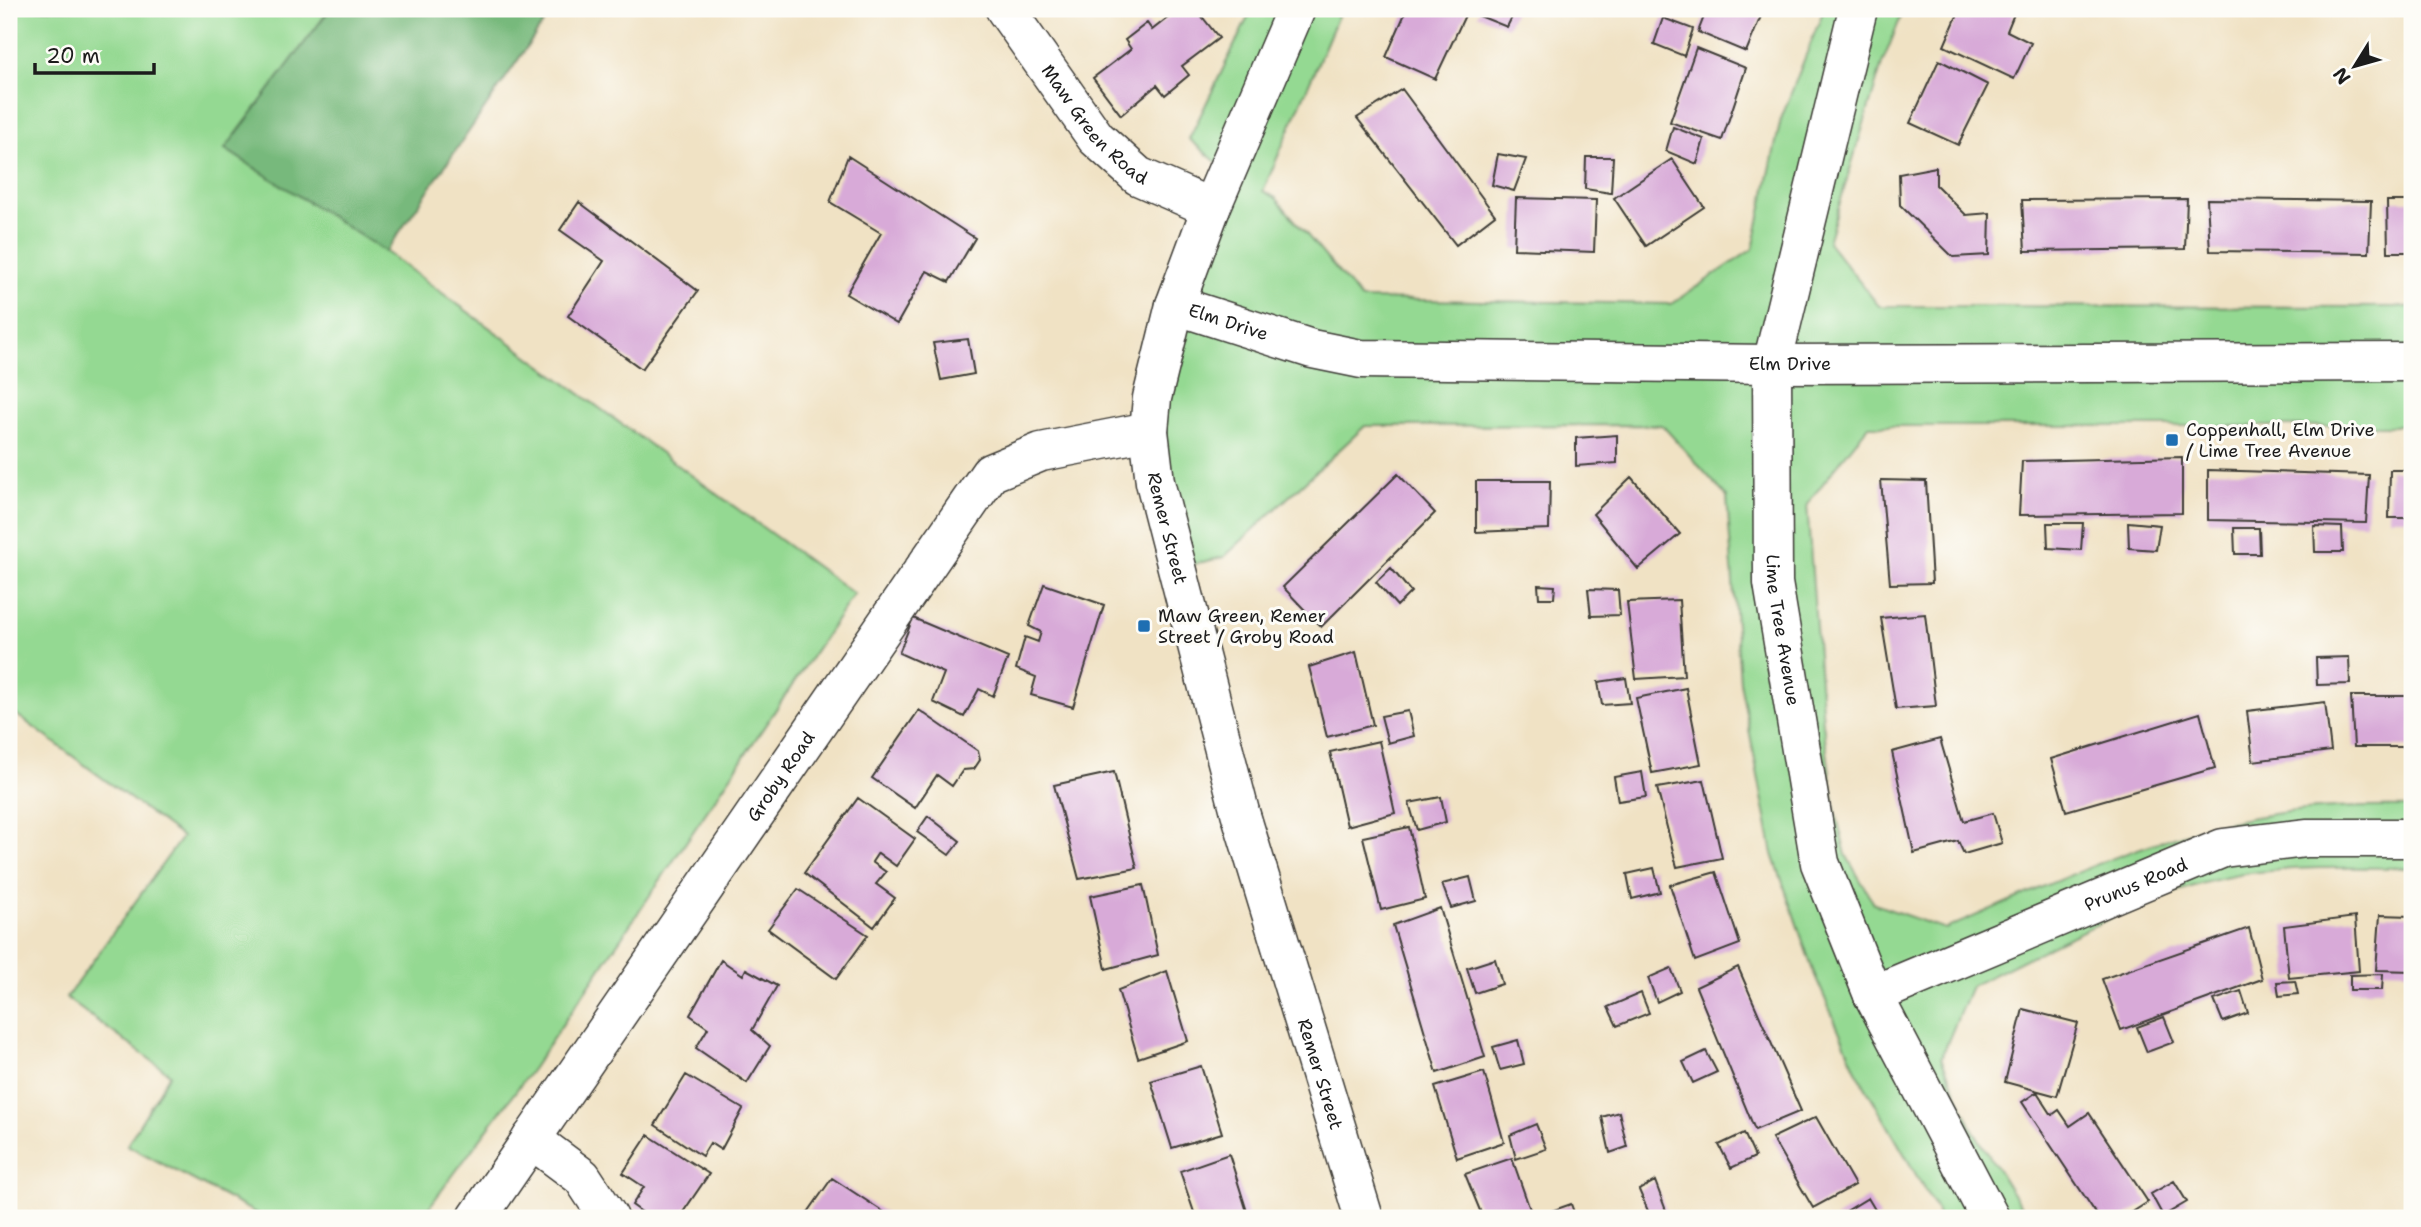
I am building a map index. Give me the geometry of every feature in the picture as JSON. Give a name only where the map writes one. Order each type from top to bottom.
[{"type":"street","name":"Maw Green Road","points":[[1005,9],[1096,138],[1138,176],[1211,208]]},
{"type":"street","name":"Remer Street","points":[[1296,9],[1211,208],[1175,305],[1152,398],[1149,431],[1155,482],[1240,812],[1364,1218]]},
{"type":"street","name":"Lime Tree Avenue","points":[[1858,9],[1772,363],[1773,583],[1820,863],[1873,995],[1990,1218]]},
{"type":"street","name":"Elm Drive","points":[[1175,305],[1312,349],[1361,359],[1772,363],[2412,362]]},
{"type":"street","name":"Groby Road","points":[[477,1218],[990,473],[1041,452],[1149,431]]},
{"type":"street","name":"Prunus Road","points":[[1873,995],[2223,848],[2305,838],[2412,838]]},
{"type":"street","points":[[531,1139],[582,1177],[609,1218]]},
{"type":"green space","points":[[9,9],[330,9],[226,149],[386,252],[854,594],[533,1068],[421,1218],[265,1218],[127,1145],[170,1074],[66,998],[182,837],[9,709]]},
{"type":"green space","points":[[330,9],[553,9],[386,252],[225,149]]},
{"type":"green space","points":[[1252,9],[1341,9],[1263,191],[1276,198],[1361,299],[1671,304],[1753,249],[1781,119],[1824,9],[1904,9],[1882,64],[1828,242],[1879,306],[2412,307],[2412,426],[1868,426],[1807,504],[1823,723],[1835,810],[1846,855],[1874,904],[1945,929],[2065,877],[2147,846],[2230,822],[2325,808],[2412,807],[2412,868],[2296,869],[2223,878],[2186,888],[2111,918],[1971,986],[1941,1058],[1972,1128],[2028,1218],[1941,1218],[1857,1072],[1813,971],[1773,854],[1740,682],[1727,497],[1662,425],[1365,426],[1224,557],[1177,568],[1149,431],[1227,171],[1189,139]]},
{"type":"building","points":[[1179,9],[1196,9],[1219,38],[1182,66],[1189,75],[1165,95],[1157,85],[1121,115],[1093,78],[1131,49],[1125,40],[1147,23],[1152,30]]},
{"type":"building","points":[[1407,9],[1468,9],[1435,79],[1386,57]]},
{"type":"building","points":[[1481,9],[1516,9],[1507,27],[1477,15]]},
{"type":"building","points":[[1707,9],[1764,9],[1746,52],[1698,32]]},
{"type":"building","points":[[1960,9],[2016,9],[2007,31],[2031,43],[2014,79],[1944,46]]},
{"type":"building","points":[[1663,18],[1693,29],[1684,56],[1654,44]]},
{"type":"building","points":[[1696,48],[1746,68],[1722,140],[1670,122]]},
{"type":"building","points":[[1939,60],[1988,85],[1958,145],[1910,123]]},
{"type":"building","points":[[1402,89],[1495,215],[1456,245],[1357,118]]},
{"type":"building","points":[[1673,127],[1704,139],[1697,164],[1666,151]]},
{"type":"building","points":[[1498,154],[1526,159],[1514,191],[1492,185]]},
{"type":"building","points":[[848,156],[975,238],[949,282],[927,271],[897,324],[846,294],[881,233],[830,202]]},
{"type":"building","points":[[1586,157],[1613,157],[1611,193],[1585,189]]},
{"type":"building","points":[[1672,159],[1704,207],[1646,246],[1614,198]]},
{"type":"building","points":[[1936,167],[1936,185],[1966,215],[1990,213],[1989,255],[1953,257],[1900,205],[1899,174]]},
{"type":"building","points":[[1516,198],[1596,200],[1594,252],[1514,249]]},
{"type":"building","points":[[2187,199],[2185,249],[2025,251],[2022,200]]},
{"type":"building","points":[[2207,199],[2371,201],[2369,253],[2210,251]]},
{"type":"building","points":[[2387,201],[2412,201],[2412,252],[2388,252]]},
{"type":"building","points":[[579,202],[698,291],[642,369],[568,316],[604,261],[560,230]]},
{"type":"building","points":[[968,339],[974,374],[941,380],[933,343]]},
{"type":"building","points":[[1617,435],[1617,463],[1576,466],[1576,438]]},
{"type":"building","points":[[2182,457],[2182,513],[2019,515],[2022,461]]},
{"type":"building","points":[[2208,470],[2369,475],[2366,523],[2208,520]]},
{"type":"building","points":[[2390,470],[2412,470],[2412,518],[2389,518]]},
{"type":"building","points":[[1398,474],[1435,513],[1321,627],[1283,587]]},
{"type":"building","points":[[1631,477],[1680,534],[1638,569],[1593,514]]},
{"type":"building","points":[[1881,480],[1926,481],[1932,583],[1890,584]]},
{"type":"building","points":[[1476,481],[1550,481],[1549,529],[1476,532]]},
{"type":"building","points":[[2128,522],[2160,525],[2156,550],[2129,548]]},
{"type":"building","points":[[2047,523],[2083,523],[2081,550],[2048,548]]},
{"type":"building","points":[[2314,526],[2342,527],[2343,552],[2315,552]]},
{"type":"building","points":[[2234,528],[2259,528],[2260,554],[2235,554]]},
{"type":"building","points":[[1391,568],[1411,592],[1397,606],[1376,582]]},
{"type":"building","points":[[1044,584],[1104,605],[1073,707],[1031,695],[1036,677],[1016,669],[1025,637],[1038,642],[1041,632],[1029,626]]},
{"type":"building","points":[[1538,585],[1555,586],[1554,598],[1539,598]]},
{"type":"building","points":[[1588,589],[1618,590],[1620,615],[1591,616]]},
{"type":"building","points":[[1679,600],[1684,676],[1636,679],[1627,602]]},
{"type":"building","points":[[1925,614],[1936,706],[1896,709],[1881,618]]},
{"type":"building","points":[[913,618],[1008,658],[993,696],[979,689],[964,717],[933,702],[944,673],[899,653]]},
{"type":"building","points":[[1356,652],[1373,725],[1327,737],[1309,667]]},
{"type":"building","points":[[2349,657],[2350,684],[2317,685],[2316,658]]},
{"type":"building","points":[[1626,678],[1630,703],[1602,705],[1598,682]]},
{"type":"building","points":[[1686,688],[1701,764],[1652,773],[1636,698]]},
{"type":"building","points":[[2351,696],[2412,696],[2412,747],[2354,747]]},
{"type":"building","points":[[2325,702],[2331,751],[2253,761],[2247,711]]},
{"type":"building","points":[[919,710],[978,751],[980,760],[974,769],[963,770],[952,786],[937,775],[915,808],[872,778]]},
{"type":"building","points":[[1408,711],[1414,736],[1388,743],[1381,716]]},
{"type":"building","points":[[2200,713],[2215,768],[2066,811],[2051,759]]},
{"type":"building","points":[[1940,739],[1964,821],[1993,813],[2002,843],[1964,854],[1958,841],[1914,853],[1892,752]]},
{"type":"building","points":[[1379,741],[1395,813],[1347,826],[1330,752]]},
{"type":"building","points":[[1114,772],[1137,868],[1079,879],[1054,785]]},
{"type":"building","points":[[1642,772],[1646,797],[1618,801],[1614,777]]},
{"type":"building","points":[[1704,780],[1722,858],[1677,867],[1657,788]]},
{"type":"building","points":[[1441,797],[1446,822],[1417,830],[1409,803]]},
{"type":"building","points":[[858,798],[915,839],[896,866],[878,853],[872,862],[886,872],[876,884],[895,898],[874,927],[804,873]]},
{"type":"building","points":[[928,816],[960,841],[949,855],[917,832]]},
{"type":"building","points":[[1409,827],[1425,899],[1381,910],[1363,837]]},
{"type":"building","points":[[1654,868],[1660,892],[1632,899],[1627,874]]},
{"type":"building","points":[[1716,872],[1740,944],[1695,961],[1670,885]]},
{"type":"building","points":[[1470,877],[1476,901],[1451,908],[1442,884]]},
{"type":"building","points":[[1143,885],[1158,955],[1106,969],[1090,896]]},
{"type":"building","points":[[798,889],[868,935],[836,979],[768,929]]},
{"type":"building","points":[[1440,908],[1485,1057],[1437,1073],[1393,925]]},
{"type":"building","points":[[2380,915],[2412,916],[2412,971],[2376,970]]},
{"type":"building","points":[[2355,917],[2359,971],[2289,978],[2284,926]]},
{"type":"building","points":[[2249,928],[2262,979],[2121,1030],[2102,979]]},
{"type":"building","points":[[1495,959],[1502,984],[1475,993],[1467,968]]},
{"type":"building","points":[[721,960],[743,975],[746,969],[777,986],[752,1030],[770,1046],[747,1083],[696,1048],[708,1028],[690,1015]]},
{"type":"building","points":[[1738,967],[1801,1111],[1755,1130],[1696,987]]},
{"type":"building","points":[[1671,968],[1680,991],[1657,1002],[1648,978]]},
{"type":"building","points":[[1167,971],[1188,1041],[1138,1058],[1118,990]]},
{"type":"building","points":[[2383,974],[2382,990],[2350,990],[2350,975]]},
{"type":"building","points":[[2295,981],[2298,994],[2279,996],[2277,982]]},
{"type":"building","points":[[2241,991],[2248,1013],[2223,1022],[2214,1000]]},
{"type":"building","points":[[1641,993],[1649,1013],[1617,1026],[1608,1007]]},
{"type":"building","points":[[2023,1009],[2078,1023],[2057,1096],[2005,1082]]},
{"type":"building","points":[[2164,1017],[2174,1042],[2147,1052],[2137,1027]]},
{"type":"building","points":[[1518,1040],[1524,1064],[1500,1070],[1493,1047]]},
{"type":"building","points":[[1706,1051],[1717,1072],[1693,1083],[1683,1062]]},
{"type":"building","points":[[1201,1066],[1222,1133],[1172,1148],[1151,1081]]},
{"type":"building","points":[[1484,1072],[1504,1142],[1457,1158],[1435,1087]]},
{"type":"building","points":[[686,1075],[743,1109],[721,1150],[710,1143],[702,1156],[655,1125]]},
{"type":"building","points":[[2037,1092],[2052,1115],[2059,1110],[2070,1126],[2089,1113],[2148,1202],[2123,1218],[2099,1218],[2022,1102]]},
{"type":"building","points":[[1619,1112],[1627,1147],[1610,1153],[1602,1117]]},
{"type":"building","points":[[1816,1117],[1855,1185],[1813,1208],[1772,1138]]},
{"type":"building","points":[[1536,1124],[1546,1149],[1516,1159],[1510,1135]]},
{"type":"building","points":[[1744,1133],[1755,1157],[1731,1168],[1719,1145]]},
{"type":"building","points":[[648,1135],[709,1174],[679,1218],[650,1218],[632,1205],[644,1187],[623,1173]]},
{"type":"building","points":[[1229,1154],[1249,1218],[1196,1218],[1180,1171]]},
{"type":"building","points":[[1512,1158],[1533,1218],[1483,1218],[1465,1174]]},
{"type":"building","points":[[832,1178],[893,1218],[804,1218]]},
{"type":"building","points":[[1655,1181],[1668,1216],[1663,1218],[1651,1218],[1639,1190]]},
{"type":"building","points":[[2174,1181],[2187,1202],[2163,1216],[2151,1194]]},
{"type":"building","points":[[1868,1198],[1880,1218],[1835,1218]]},
{"type":"building","points":[[1571,1204],[1576,1218],[1544,1218],[1543,1214]]},
{"type":"place","name":"Coppenhall, Elm Drive / Lime Tree Avenue","points":[[2172,440]]},
{"type":"place","name":"Maw Green, Remer Street / Groby Road","points":[[1144,626]]}]
